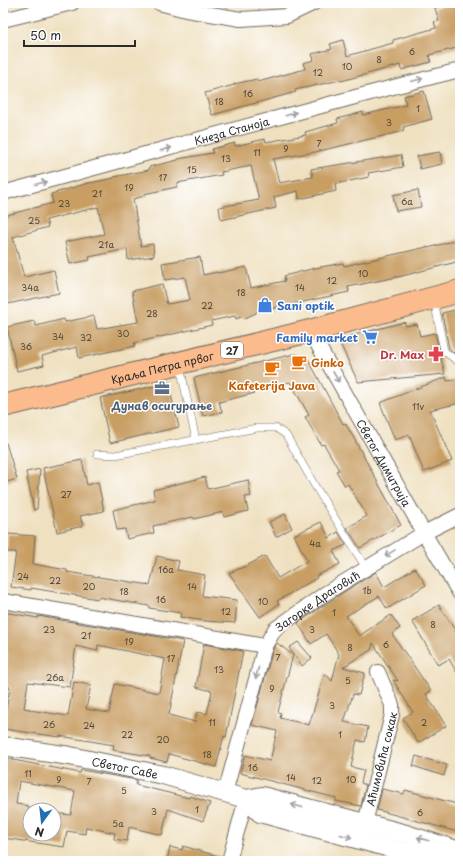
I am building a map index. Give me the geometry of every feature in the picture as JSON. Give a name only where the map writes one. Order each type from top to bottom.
[{"type":"main road","name":"Краља Петра првог","points":[[3,406],[310,331],[460,291]]},
{"type":"street","points":[[3,20],[72,3]]},
{"type":"street","points":[[159,3],[186,10],[241,19],[286,16],[314,3]]},
{"type":"street","name":"Кнеза Станоја","points":[[3,193],[345,99],[460,70]]},
{"type":"street","name":"Светог Димитрија","points":[[310,331],[424,534],[460,594]]},
{"type":"street","name":"Загорке Драговић","points":[[225,793],[265,646],[275,629],[326,593],[366,568],[460,515]]},
{"type":"street","points":[[3,601],[265,646]]},
{"type":"street","name":"Аћимовића сокак","points":[[364,823],[392,715],[392,705],[378,672]]},
{"type":"street","name":"Светог Саве","points":[[3,746],[70,756],[155,774],[246,799],[262,796],[406,834],[460,851]]},
{"type":"street","points":[[229,861],[246,799]]},
{"type":"street","name":"Светог Саве","points":[[246,799],[260,813],[438,861]]},
{"type":"lane","points":[[434,298],[444,351],[460,363]]},
{"type":"lane","points":[[179,363],[196,440]]},
{"type":"lane","points":[[97,454],[115,455],[257,428],[276,428],[286,435],[315,486],[366,568]]},
{"type":"building","points":[[460,3],[460,47],[429,55],[431,62],[401,70],[400,65],[341,81],[295,90],[296,92],[212,115],[205,93],[234,84],[257,79],[258,82],[305,69],[303,63],[314,60],[312,54],[332,49],[330,44],[343,40],[347,56],[393,43],[393,40],[436,28],[434,22],[439,21],[435,8]]},
{"type":"building","points":[[424,91],[432,119],[403,127],[404,131],[315,152],[273,159],[279,183],[313,177],[311,169],[401,155],[403,167],[368,173],[369,177],[335,184],[336,191],[299,199],[298,191],[274,197],[276,208],[221,220],[219,207],[259,200],[251,166],[221,172],[222,175],[177,183],[177,187],[144,194],[145,196],[133,199],[141,246],[153,244],[154,256],[128,260],[127,249],[89,257],[90,260],[70,264],[65,242],[104,234],[98,207],[46,220],[48,227],[13,237],[24,277],[54,270],[59,293],[3,305],[3,216],[53,203],[51,194],[85,184],[149,170],[149,167],[178,159],[213,153],[212,149],[235,143],[235,146],[265,139],[266,142],[306,135],[305,132],[338,123],[337,119],[363,112],[363,115],[406,105],[404,96]]},
{"type":"building","points":[[440,152],[442,164],[420,169],[417,156]]},
{"type":"building","points":[[418,190],[421,207],[396,211],[393,195]]},
{"type":"building","points":[[460,239],[460,261],[402,276],[348,287],[349,292],[256,312],[245,318],[241,317],[236,319],[235,316],[211,321],[212,325],[134,343],[135,346],[79,358],[77,347],[42,356],[44,365],[17,371],[7,327],[34,321],[36,326],[64,319],[65,322],[94,316],[97,329],[138,322],[132,291],[162,284],[167,304],[190,300],[185,277],[165,280],[162,263],[200,257],[203,275],[246,267],[251,288],[285,281],[284,276],[315,268],[343,263],[344,266],[428,248]]},
{"type":"building","points":[[460,309],[460,352],[454,353],[449,348],[442,313]]},
{"type":"building","points":[[405,322],[405,326],[417,324],[420,336],[435,333],[445,374],[358,382],[338,339]]},
{"type":"building","points":[[294,354],[308,359],[343,424],[345,423],[352,435],[401,525],[360,548],[347,528],[367,516],[348,484],[345,486],[336,471],[339,470],[324,444],[321,445],[305,417],[309,415],[290,382],[254,390],[255,393],[219,402],[222,412],[203,416],[194,378]]},
{"type":"building","points":[[446,377],[447,381],[460,379],[460,403],[430,410],[452,461],[424,472],[409,435],[395,440],[380,403]]},
{"type":"building","points":[[168,383],[179,427],[110,443],[100,398]]},
{"type":"building","points":[[3,443],[6,443],[17,479],[3,483]]},
{"type":"building","points":[[82,460],[87,485],[98,482],[104,511],[80,516],[83,526],[57,532],[43,468]]},
{"type":"building","points":[[40,469],[37,509],[34,510],[26,472]]},
{"type":"building","points":[[205,477],[208,489],[248,480],[251,496],[245,497],[248,511],[224,517],[223,512],[153,526],[154,533],[127,539],[125,529],[117,530],[113,510],[155,500],[153,490]]},
{"type":"building","points":[[285,514],[292,528],[276,537],[269,522]]},
{"type":"building","points":[[321,522],[329,538],[338,532],[346,545],[333,551],[340,564],[316,576],[317,578],[277,601],[279,604],[260,617],[229,573],[265,556],[278,578],[307,561],[294,535]]},
{"type":"building","points":[[8,534],[35,536],[33,564],[67,570],[67,572],[150,585],[157,556],[179,561],[177,570],[205,575],[202,596],[237,600],[235,623],[205,621],[180,617],[181,613],[98,597],[98,599],[31,588],[31,590],[11,587],[16,552],[7,552]]},
{"type":"building","points":[[415,568],[426,585],[387,609],[379,596],[346,616],[359,636],[391,615],[400,628],[392,634],[431,691],[426,694],[446,726],[418,743],[403,718],[413,712],[393,680],[398,681],[373,643],[371,650],[343,667],[365,673],[359,695],[353,694],[344,722],[368,727],[365,742],[357,740],[351,767],[364,770],[361,783],[366,785],[361,806],[336,801],[336,798],[240,773],[245,755],[270,761],[277,731],[252,725],[273,649],[277,643],[293,655],[278,712],[281,713],[280,718],[309,725],[325,673],[332,681],[339,654],[326,634],[311,644],[298,623],[376,572],[384,587]]},
{"type":"building","points":[[439,605],[460,638],[460,678],[449,659],[438,665],[412,621]]},
{"type":"building","points":[[3,612],[38,618],[38,616],[183,641],[169,715],[195,722],[197,712],[207,714],[212,691],[196,687],[204,644],[243,651],[226,737],[224,736],[216,767],[169,754],[167,762],[150,758],[150,756],[113,750],[114,745],[60,736],[3,729],[10,687],[3,686],[8,652],[3,651]],"holes":[[[98,645],[165,659],[159,693],[115,684],[109,713],[86,709],[91,685],[74,682],[68,716],[24,708],[28,682],[70,687],[76,646],[97,651]]]},
{"type":"building","points":[[298,642],[312,658],[302,666],[289,648]]},
{"type":"building","points":[[416,756],[447,765],[444,776],[413,766]]},
{"type":"building","points":[[3,758],[80,773],[81,770],[137,780],[136,785],[189,798],[190,796],[210,803],[203,821],[168,809],[162,835],[129,827],[127,841],[114,839],[115,833],[86,827],[85,834],[67,831],[64,847],[30,842],[62,842],[62,814],[71,815],[75,791],[19,781],[16,804],[22,805],[22,841],[3,838]]},
{"type":"building","points":[[382,789],[404,794],[405,790],[460,805],[460,825],[458,832],[377,810]]},
{"type":"building","points":[[183,846],[221,857],[221,861],[167,861],[170,847],[182,850]]},
{"type":"place","name":"Sani optik","points":[[265,305]]},
{"type":"place","name":"Family market","points":[[370,337]]},
{"type":"place","name":"Dr. Max","points":[[436,354]]},
{"type":"place","name":"Ginko","points":[[299,362]]},
{"type":"place","name":"Kafeterija Java","points":[[272,368]]},
{"type":"place","name":"Дунав осигурање","points":[[162,388]]}]
